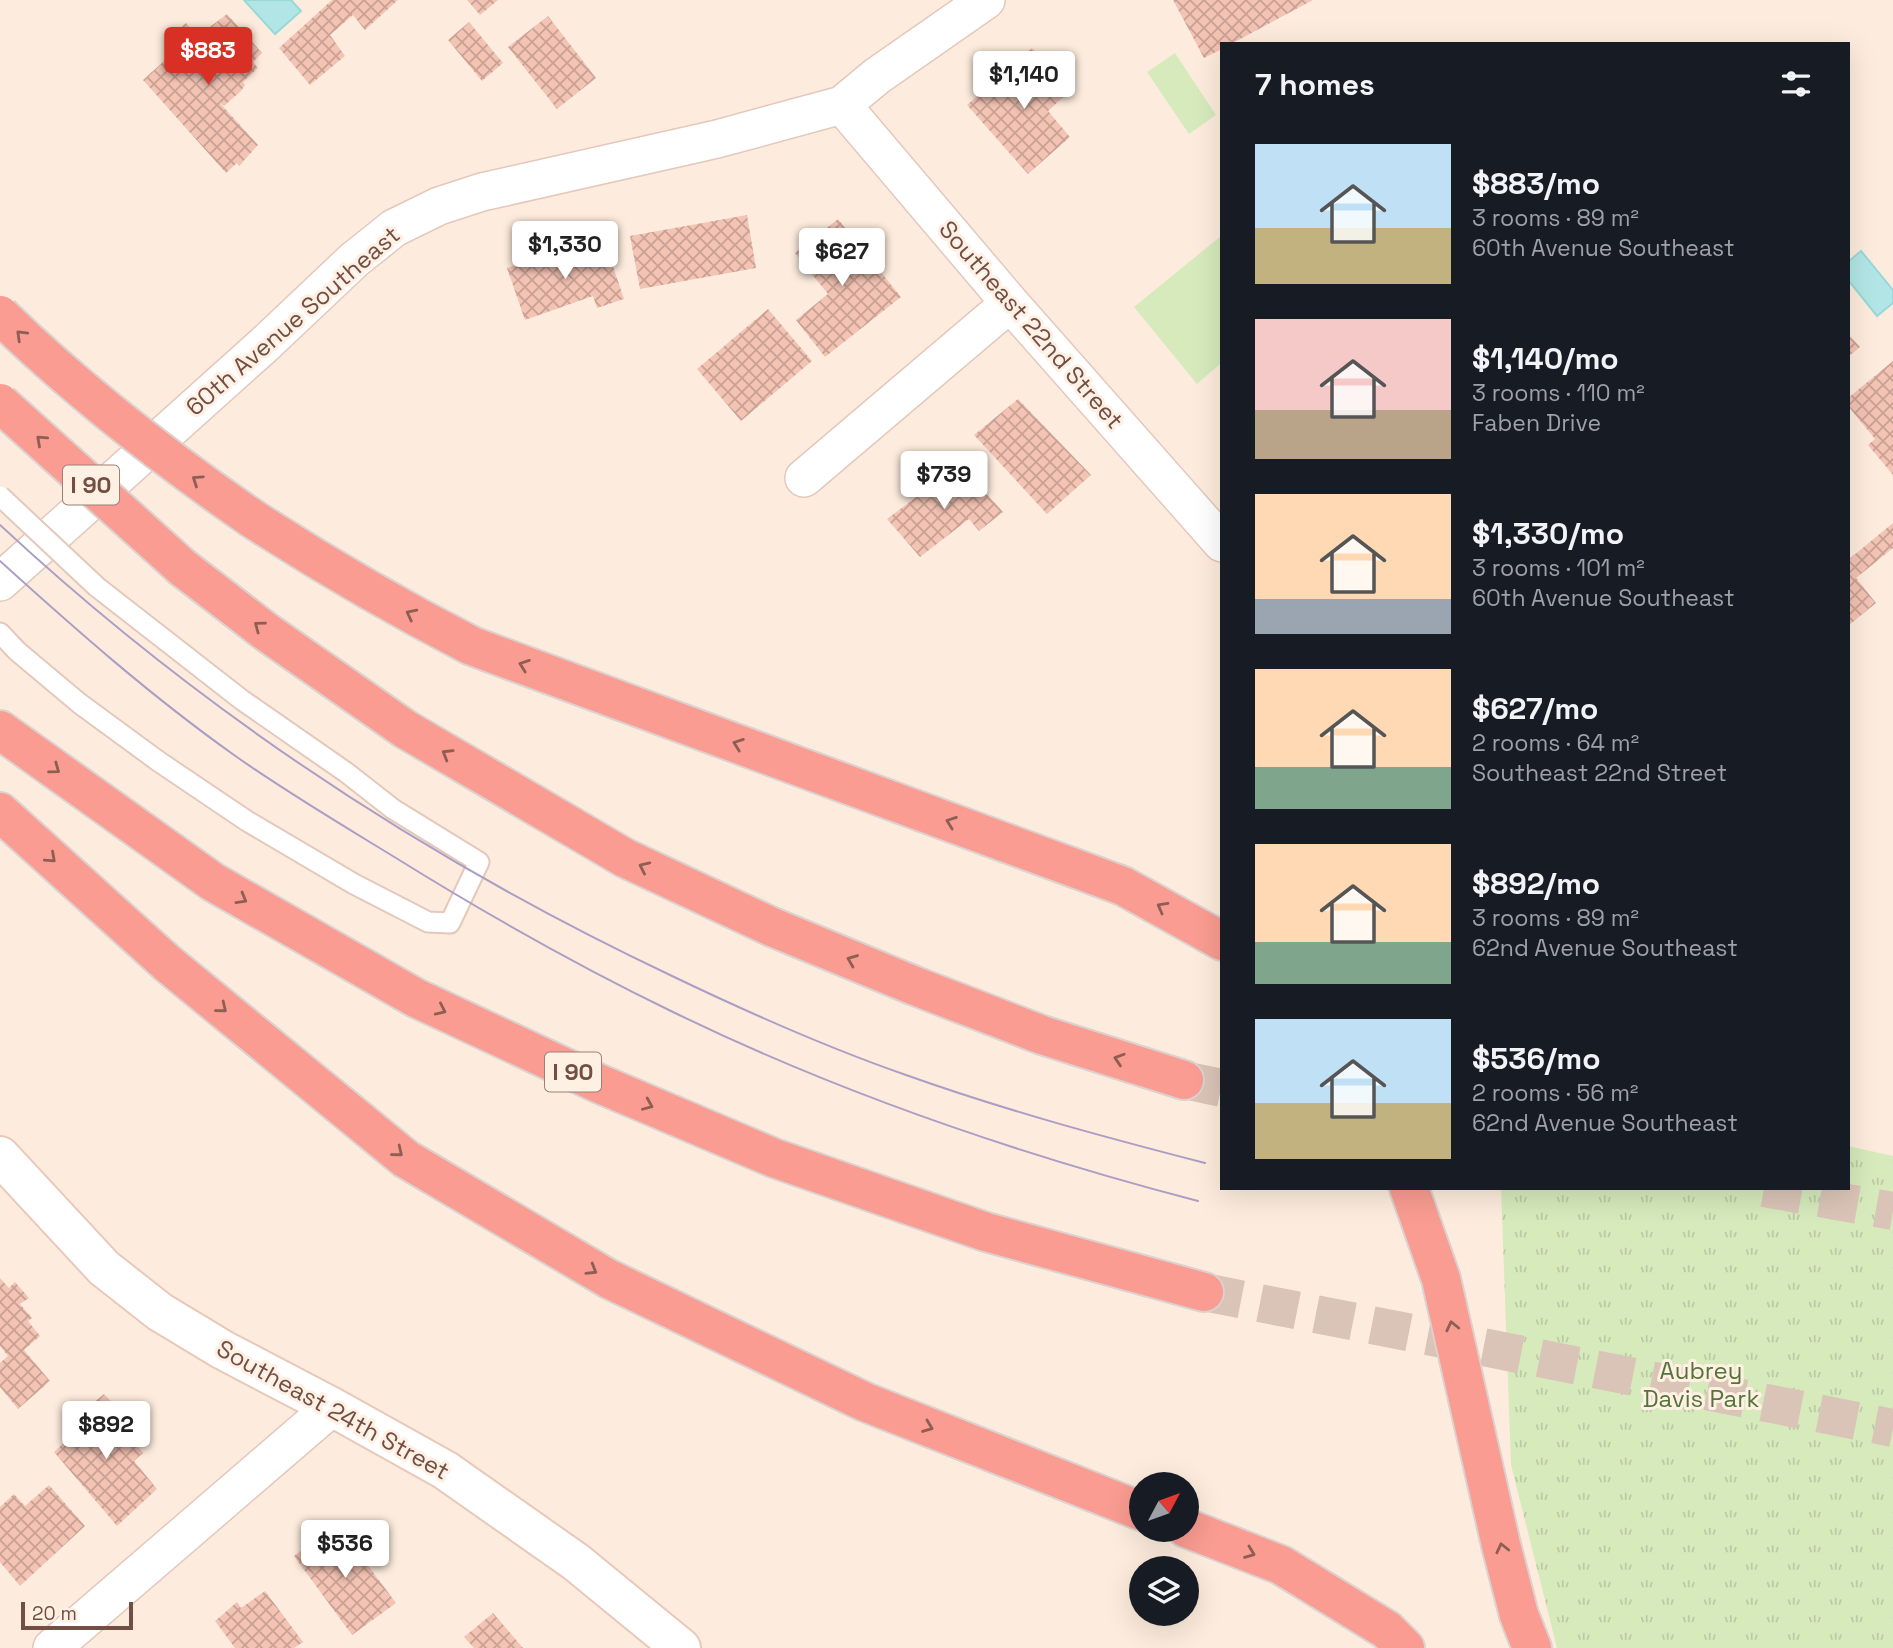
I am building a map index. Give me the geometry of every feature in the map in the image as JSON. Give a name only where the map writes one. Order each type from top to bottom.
[{"type":"highway","points":[[0,315],[110,415],[178,467],[253,519],[353,582],[472,646],[1124,886],[1220,940]]},
{"type":"highway","name":"I 90","points":[[0,403],[183,568],[265,631],[405,729],[625,858],[772,927],[915,986],[1042,1035],[1184,1080]]},
{"type":"highway","name":"I 90","points":[[0,730],[213,883],[416,998],[600,1084],[774,1158],[986,1232],[1203,1292]]},
{"type":"highway","points":[[0,812],[167,963],[406,1159],[609,1279],[852,1396],[1129,1506]]},
{"type":"highway","points":[[1410,1190],[1441,1279],[1518,1615],[1532,1648]]},
{"type":"highway","points":[[1199,1533],[1280,1565],[1387,1630],[1405,1648]]},
{"type":"street","points":[[842,105],[877,76],[986,0]]},
{"type":"street","name":"Southeast 22nd Street","points":[[842,105],[1010,303],[1220,541]]},
{"type":"street","name":"60th Avenue Southeast","points":[[0,582],[264,345],[354,260],[394,228],[439,206],[482,192],[718,139],[842,105]]},
{"type":"street","points":[[804,478],[1010,303]]},
{"type":"street","name":"Southeast 24th Street","points":[[0,1156],[104,1268],[160,1312],[223,1350],[445,1470],[576,1562],[681,1648]]},
{"type":"street","points":[[52,1648],[332,1407]]},
{"type":"lane","points":[[0,496],[97,587],[242,700],[347,773],[393,809],[479,862],[450,923],[428,922],[354,884],[247,821],[79,703],[16,651],[0,633]]},
{"type":"green space","points":[[1175,53],[1216,115],[1189,134],[1147,72]]},
{"type":"green space","points":[[1220,237],[1220,364],[1197,384],[1134,307]]},
{"type":"green space","name":"Aubrey Davis Park","points":[[1850,1146],[1893,1156],[1893,1648],[1557,1648],[1511,1465],[1501,1190],[1850,1190]]},
{"type":"water","points":[[244,0],[291,0],[301,11],[275,34]]},
{"type":"water","points":[[1861,251],[1893,290],[1893,303],[1877,316],[1850,282],[1850,260]]},
{"type":"building","points":[[332,0],[398,0],[365,30],[353,15],[330,35],[345,56],[310,85],[279,48]]},
{"type":"building","points":[[467,0],[498,0],[480,15]]},
{"type":"building","points":[[1173,0],[1313,0],[1235,42],[1220,42],[1220,50],[1204,58]]},
{"type":"building","points":[[227,14],[262,53],[253,62],[258,68],[243,82],[245,85],[241,91],[224,106],[218,101],[258,145],[239,166],[237,163],[226,173],[143,80],[173,53],[164,43],[186,23],[198,36]]},
{"type":"building","points":[[548,16],[596,78],[557,109],[508,47]]},
{"type":"building","points":[[469,22],[503,63],[482,81],[448,40]]},
{"type":"building","points":[[1032,48],[1070,91],[1048,111],[1070,137],[1028,174],[967,105]]},
{"type":"building","points":[[747,215],[756,268],[640,289],[630,236]]},
{"type":"building","points":[[838,219],[901,297],[825,357],[796,320],[828,294],[795,253]]},
{"type":"building","points":[[575,244],[579,256],[606,246],[624,299],[597,308],[593,296],[525,320],[507,268]]},
{"type":"building","points":[[768,309],[812,361],[741,421],[697,369]]},
{"type":"building","points":[[1850,336],[1860,347],[1850,355]]},
{"type":"building","points":[[1893,361],[1893,475],[1868,445],[1875,439],[1850,408],[1850,396]]},
{"type":"building","points":[[1018,399],[1091,475],[1047,514],[974,435]]},
{"type":"building","points":[[960,464],[1003,512],[979,531],[969,519],[920,557],[887,519]]},
{"type":"building","points":[[1893,523],[1893,548],[1856,578],[1876,603],[1850,624],[1850,558]]},
{"type":"building","points":[[0,1278],[9,1288],[15,1282],[29,1298],[20,1304],[32,1318],[28,1321],[40,1336],[24,1350],[50,1381],[18,1409],[0,1387],[0,1363],[8,1356],[0,1346]]},
{"type":"building","points":[[104,1394],[125,1416],[118,1422],[143,1453],[134,1461],[157,1489],[117,1526],[54,1452],[71,1436],[68,1432],[80,1421],[77,1417]]},
{"type":"building","points":[[49,1485],[85,1526],[20,1586],[0,1562],[0,1507],[14,1494],[25,1506]]},
{"type":"building","points":[[337,1524],[396,1603],[352,1635],[294,1556]]},
{"type":"building","points":[[265,1591],[303,1642],[294,1648],[235,1648],[215,1621],[237,1602],[241,1608]]},
{"type":"building","points":[[493,1613],[523,1648],[474,1648],[464,1637]]},
{"type":"tunnel","points":[[1184,1080],[1220,1088]]},
{"type":"tunnel","points":[[1775,1190],[1893,1211]]},
{"type":"tunnel","points":[[1204,1292],[1893,1428]]},
{"type":"tram line","points":[[0,525],[154,657],[234,718],[317,776],[403,830],[490,882],[579,930],[757,1016],[876,1064],[1017,1111],[1205,1163]]},
{"type":"tram line","points":[[0,561],[114,661],[234,755],[430,879],[567,958],[736,1042],[865,1095],[997,1142],[1198,1201]]}]
